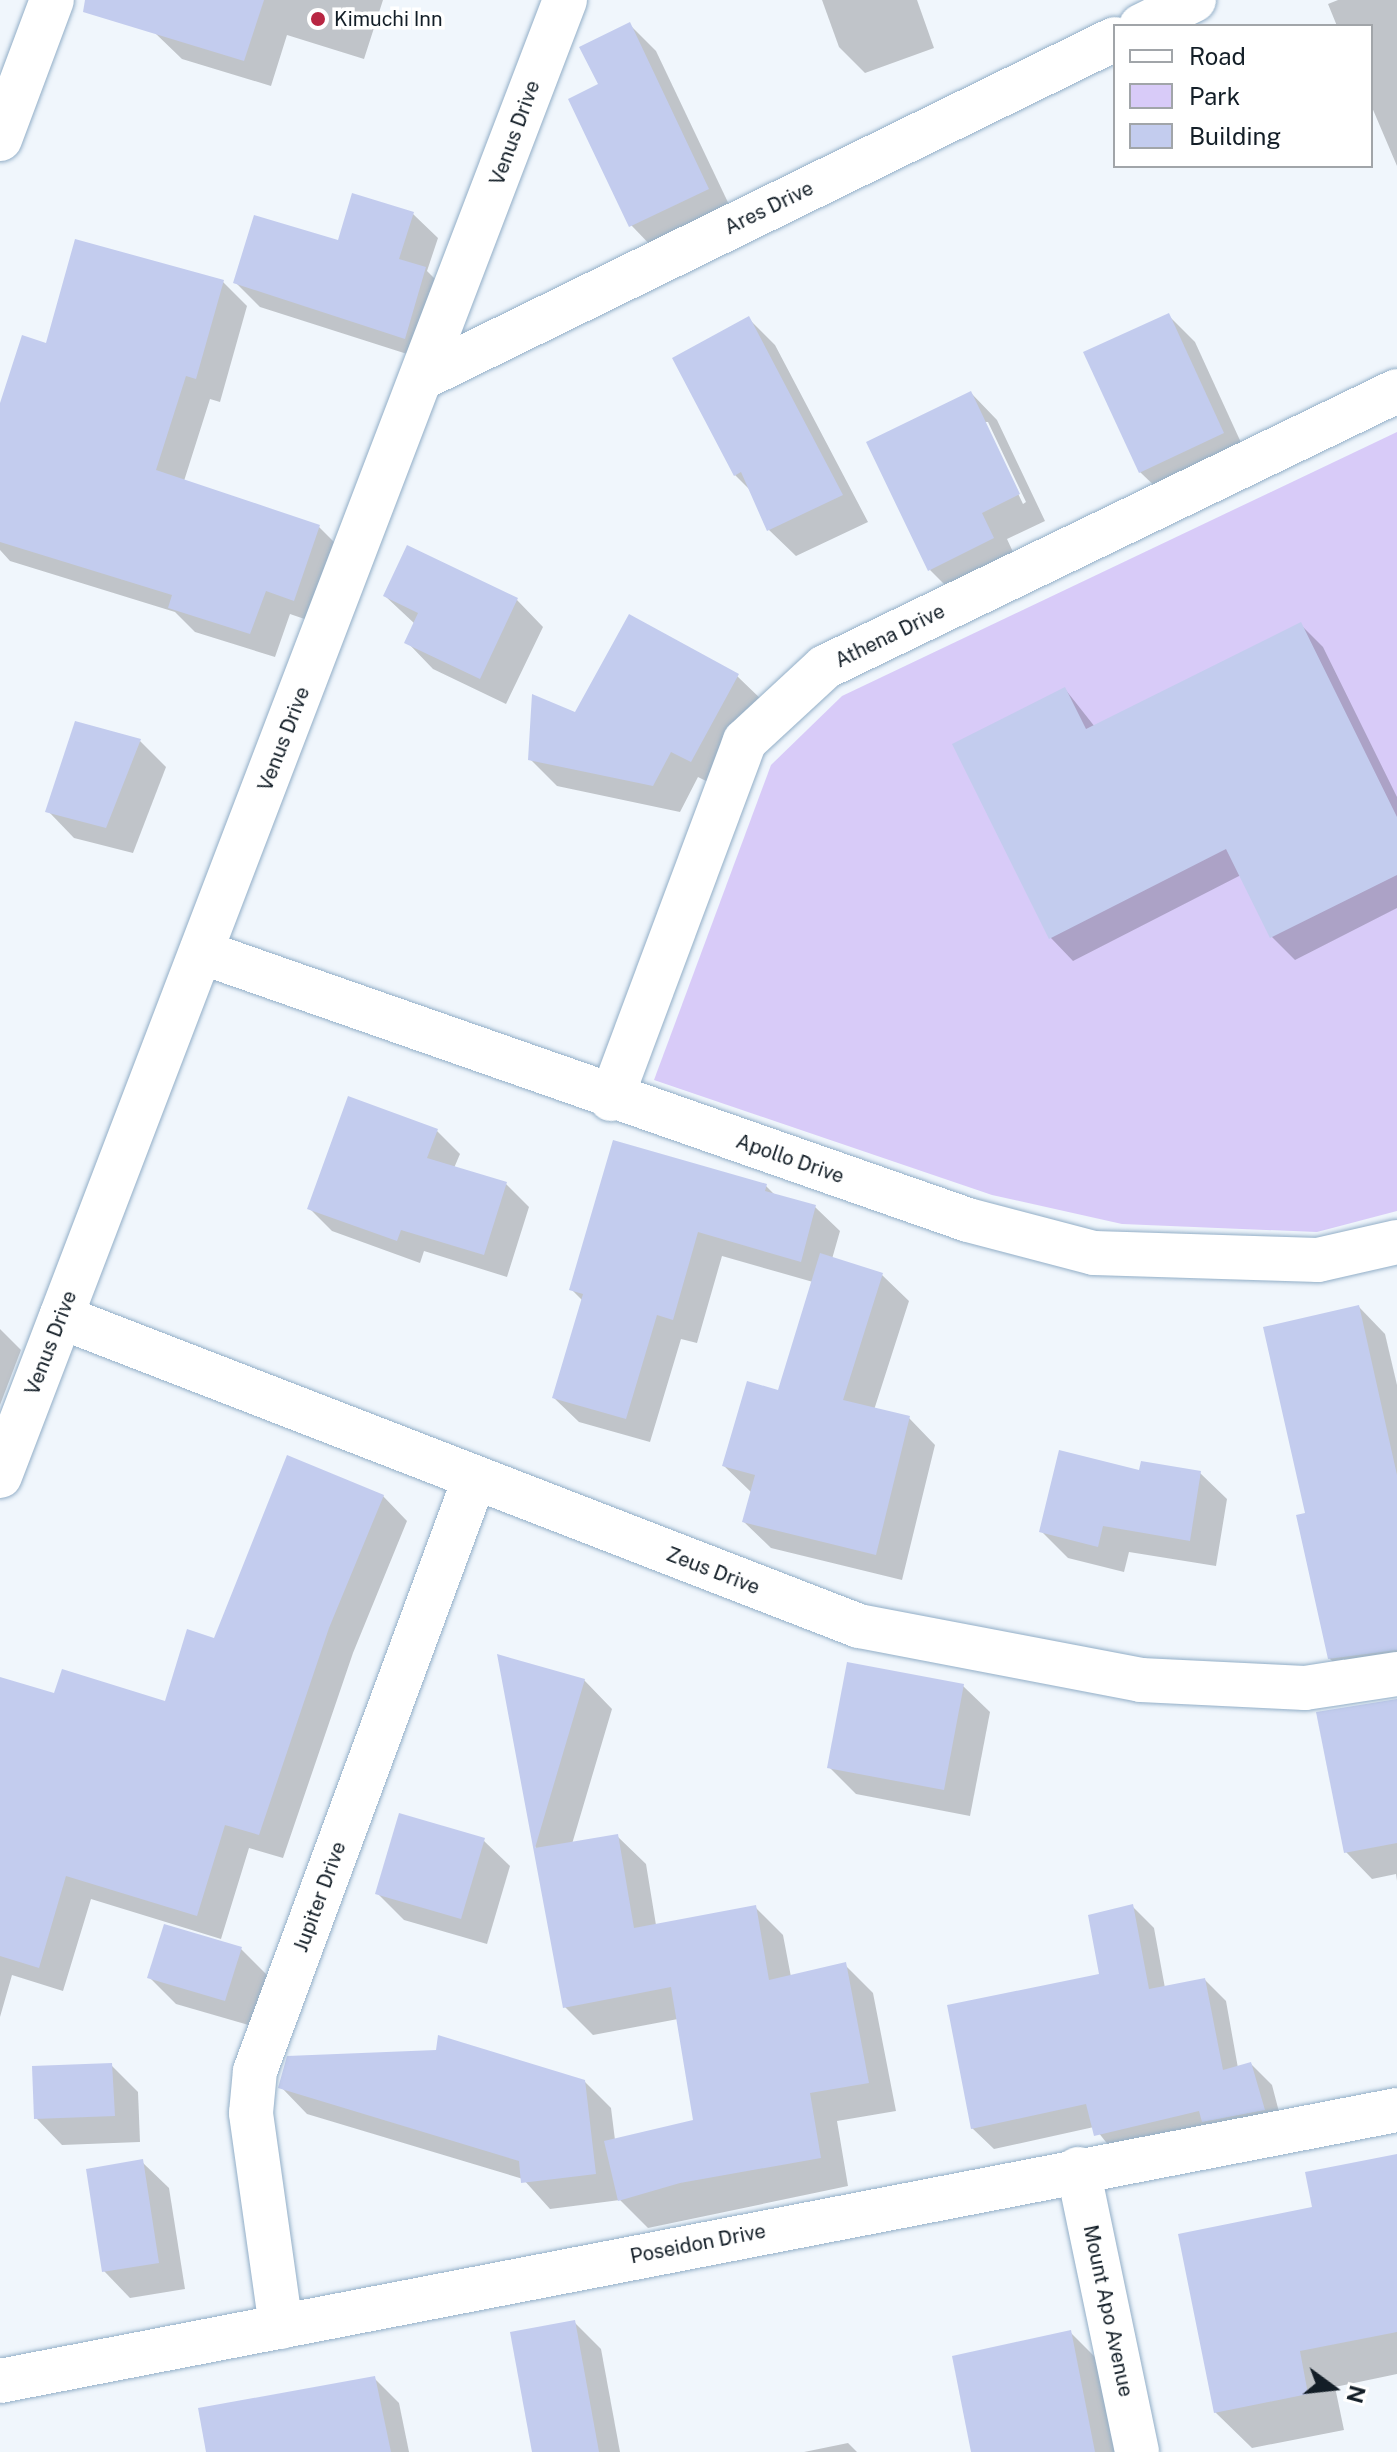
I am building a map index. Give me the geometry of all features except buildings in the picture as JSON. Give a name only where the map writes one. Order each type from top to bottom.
[{"type":"street","points":[[0,139],[52,0]]},
{"type":"street","name":"Venus Drive","points":[[0,1476],[424,377],[565,0]]},
{"type":"street","points":[[1145,24],[1194,0]]},
{"type":"street","name":"Ares Drive","points":[[424,377],[1113,40]]},
{"type":"street","name":"Athena Drive","points":[[611,1099],[745,741],[825,667],[1397,391]]},
{"type":"street","name":"Apollo Drive","points":[[201,952],[611,1099],[968,1220],[1094,1253],[1318,1260],[1397,1242]]},
{"type":"street","name":"Zeus Drive","points":[[61,1317],[474,1480],[859,1626],[1141,1680],[1305,1688],[1397,1674]]},
{"type":"street","name":"Jupiter Drive","points":[[281,2327],[251,2113],[255,2071],[474,1480]]},
{"type":"street","name":"Poseidon Drive","points":[[0,2381],[1078,2169],[1397,2110]]},
{"type":"street","name":"Mount Apo Avenue","points":[[1078,2169],[1137,2452]]},
{"type":"green space","points":[[1397,432],[1397,1211],[1317,1232],[1122,1224],[992,1195],[654,1080],[771,765],[842,696]]},
{"type":"place","name":"Kimuchi Inn","points":[[318,19]]}]
